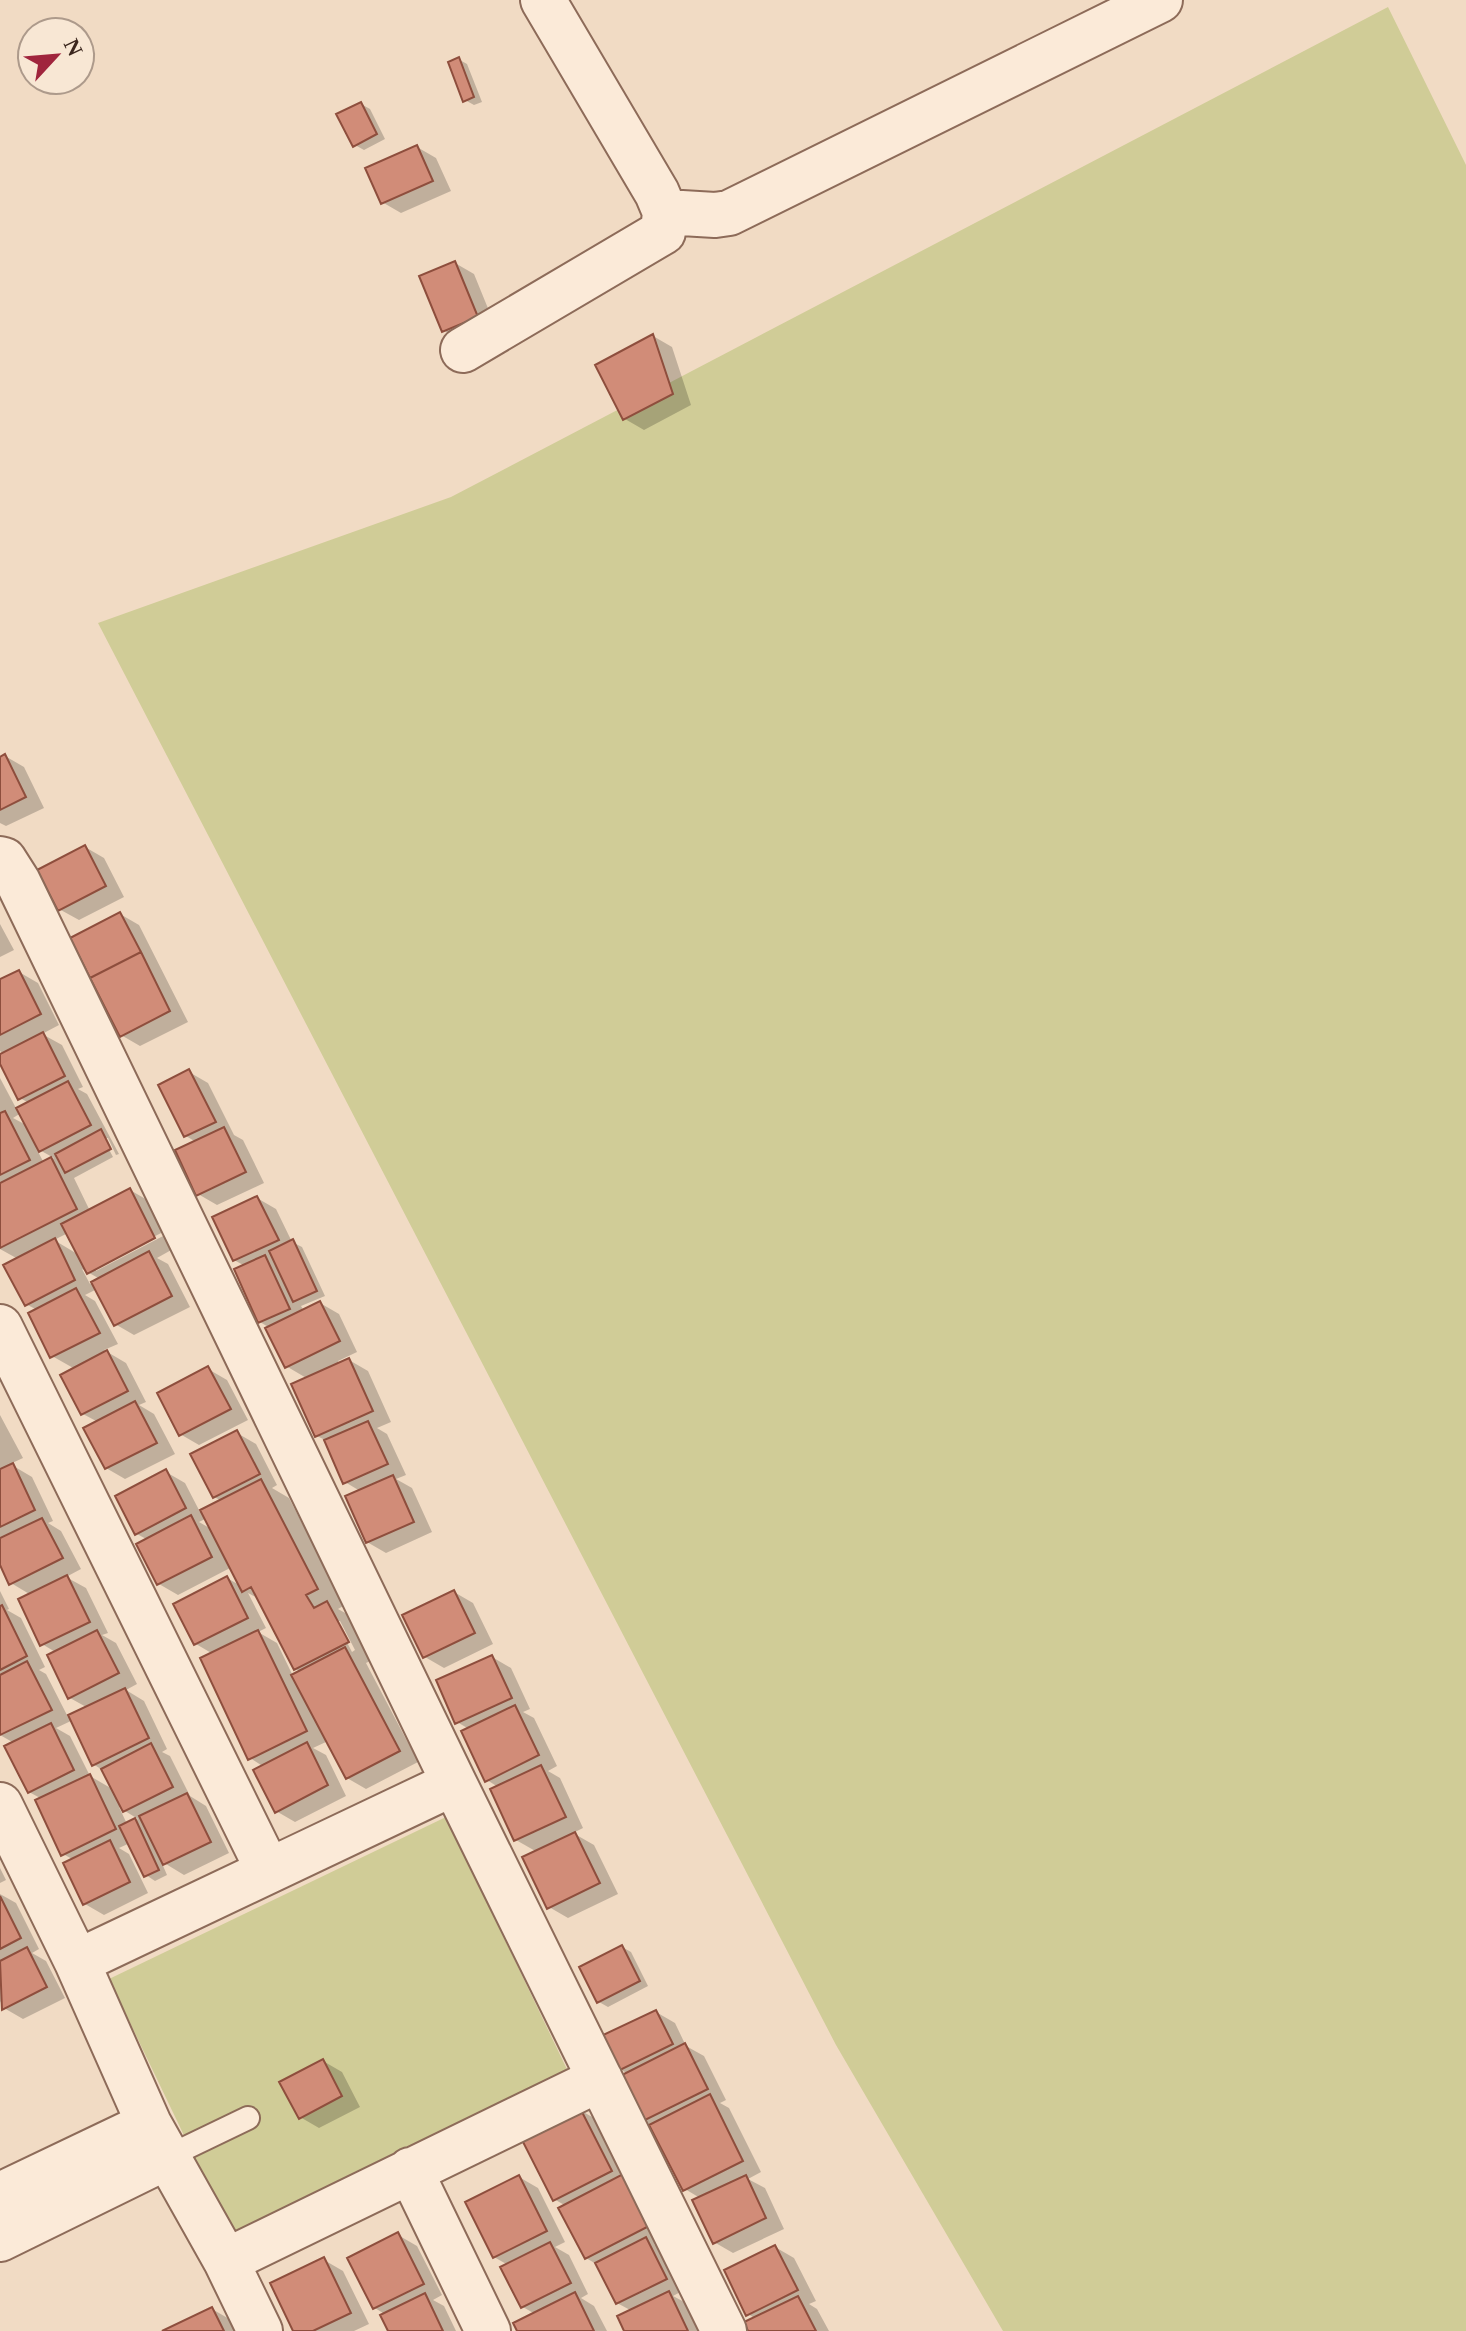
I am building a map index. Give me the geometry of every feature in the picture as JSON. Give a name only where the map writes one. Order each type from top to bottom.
[{"type":"street","points":[[463,350],[663,232],[665,212],[637,155],[543,0]]},
{"type":"street","points":[[665,212],[729,213],[1160,0]]},
{"type":"street","points":[[0,859],[4,860],[18,882],[454,1783],[724,2331]]},
{"type":"street","points":[[0,1327],[268,1870]]},
{"type":"street","points":[[77,1962],[454,1783]]},
{"type":"street","points":[[0,1805],[77,1962],[158,2140],[226,2261],[260,2331]]},
{"type":"street","points":[[226,2261],[600,2079]]},
{"type":"street","points":[[0,2195],[158,2140]]},
{"type":"street","points":[[0,2239],[158,2140]]},
{"type":"street","points":[[410,2170],[488,2331]]},
{"type":"lane","points":[[158,2140],[248,2118]]},
{"type":"shaded area","points":[[1388,7],[1466,165],[1466,2331],[1003,2331],[836,2045],[98,623],[451,497]]},
{"type":"shaded area","points":[[446,1817],[575,2086],[238,2248],[109,1979]]},
{"type":"building","points":[[459,57],[474,97],[463,102],[448,62]]},
{"type":"building","points":[[361,102],[377,134],[353,147],[336,114]]},
{"type":"building","points":[[417,145],[433,181],[381,204],[365,168]]},
{"type":"building","points":[[455,261],[478,317],[442,332],[419,276]]},
{"type":"building","points":[[653,334],[673,394],[623,420],[595,365]]},
{"type":"building","points":[[5,754],[26,797],[0,810],[0,757]]},
{"type":"building","points":[[85,845],[106,886],[58,911],[37,870]]},
{"type":"building","points":[[120,912],[141,952],[90,978],[70,938]]},
{"type":"building","points":[[141,952],[170,1011],[120,1037],[90,978]]},
{"type":"building","points":[[19,970],[41,1014],[0,1035],[0,979]]},
{"type":"building","points":[[43,1032],[65,1076],[18,1100],[0,1064],[0,1054]]},
{"type":"building","points":[[189,1069],[216,1122],[184,1137],[158,1085]]},
{"type":"building","points":[[68,1081],[91,1125],[39,1152],[16,1108]]},
{"type":"building","points":[[5,1111],[30,1160],[0,1175],[0,1113]]},
{"type":"building","points":[[224,1127],[246,1172],[196,1196],[175,1150]]},
{"type":"building","points":[[101,1129],[111,1149],[65,1173],[55,1154]]},
{"type":"building","points":[[51,1157],[77,1209],[0,1248],[0,1183]]},
{"type":"building","points":[[130,1188],[155,1238],[87,1274],[61,1224]]},
{"type":"building","points":[[257,1196],[279,1240],[233,1261],[212,1217]]},
{"type":"building","points":[[55,1238],[75,1280],[25,1306],[3,1265]]},
{"type":"building","points":[[293,1239],[317,1291],[293,1302],[269,1251]]},
{"type":"building","points":[[149,1251],[172,1296],[114,1326],[91,1282]]},
{"type":"building","points":[[265,1255],[290,1309],[258,1323],[234,1269]]},
{"type":"building","points":[[76,1288],[100,1333],[50,1358],[28,1313]]},
{"type":"building","points":[[320,1301],[340,1341],[285,1368],[265,1328]]},
{"type":"building","points":[[107,1350],[128,1391],[81,1415],[60,1375]]},
{"type":"building","points":[[349,1358],[373,1411],[315,1437],[291,1384]]},
{"type":"building","points":[[208,1366],[231,1409],[179,1436],[157,1393]]},
{"type":"building","points":[[135,1401],[157,1443],[105,1469],[83,1428]]},
{"type":"building","points":[[368,1421],[388,1464],[343,1484],[324,1440]]},
{"type":"building","points":[[237,1430],[260,1474],[213,1498],[190,1454]]},
{"type":"building","points":[[13,1463],[35,1510],[0,1527],[0,1469]]},
{"type":"building","points":[[166,1469],[186,1508],[135,1535],[115,1496]]},
{"type":"building","points":[[393,1475],[414,1522],[366,1543],[345,1496]]},
{"type":"building","points":[[261,1479],[318,1589],[306,1595],[314,1608],[327,1601],[349,1642],[294,1670],[251,1587],[242,1592],[200,1510]]},
{"type":"building","points":[[191,1515],[212,1557],[157,1585],[136,1544]]},
{"type":"building","points":[[42,1518],[63,1558],[9,1585],[0,1565],[0,1538]]},
{"type":"building","points":[[67,1575],[90,1622],[40,1646],[18,1599]]},
{"type":"building","points":[[227,1576],[248,1618],[194,1645],[173,1604]]},
{"type":"building","points":[[454,1590],[475,1633],[423,1658],[402,1615]]},
{"type":"building","points":[[0,1606],[27,1656],[0,1670]]},
{"type":"building","points":[[97,1630],[119,1673],[68,1699],[47,1655]]},
{"type":"building","points":[[258,1630],[307,1731],[248,1760],[200,1658]]},
{"type":"building","points":[[345,1647],[400,1751],[346,1779],[291,1675]]},
{"type":"building","points":[[492,1655],[512,1698],[455,1724],[436,1680]]},
{"type":"building","points":[[27,1661],[52,1710],[0,1735],[0,1675]]},
{"type":"building","points":[[125,1688],[149,1738],[92,1766],[68,1715]]},
{"type":"building","points":[[515,1705],[539,1755],[485,1782],[461,1731]]},
{"type":"building","points":[[51,1723],[74,1770],[28,1793],[4,1746]]},
{"type":"building","points":[[307,1742],[328,1785],[275,1813],[253,1770]]},
{"type":"building","points":[[151,1743],[173,1787],[123,1812],[101,1769]]},
{"type":"building","points":[[541,1765],[566,1817],[514,1841],[490,1789]]},
{"type":"building","points":[[90,1774],[116,1829],[61,1856],[35,1800]]},
{"type":"building","points":[[187,1793],[211,1842],[163,1865],[139,1816]]},
{"type":"building","points":[[135,1818],[159,1870],[144,1877],[119,1826]]},
{"type":"building","points":[[575,1832],[600,1883],[547,1909],[522,1857]]},
{"type":"building","points":[[110,1840],[130,1882],[83,1905],[63,1863]]},
{"type":"building","points":[[0,1896],[21,1938],[0,1949]]},
{"type":"building","points":[[622,1945],[640,1981],[597,2003],[579,1967]]},
{"type":"building","points":[[27,1947],[47,1987],[2,2010],[0,1961]]},
{"type":"building","points":[[656,2010],[673,2044],[618,2071],[601,2036]]},
{"type":"building","points":[[685,2043],[708,2089],[641,2122],[618,2077]]},
{"type":"building","points":[[323,2059],[342,2096],[299,2119],[279,2082]]},
{"type":"building","points":[[710,2094],[743,2161],[683,2191],[649,2125]]},
{"type":"building","points":[[580,2108],[612,2171],[553,2201],[521,2138]]},
{"type":"building","points":[[625,2173],[651,2225],[585,2259],[558,2208]]},
{"type":"building","points":[[519,2175],[547,2231],[493,2258],[465,2202]]},
{"type":"building","points":[[746,2175],[766,2218],[713,2244],[692,2200]]},
{"type":"building","points":[[398,2232],[424,2284],[373,2309],[347,2258]]},
{"type":"building","points":[[646,2237],[667,2279],[616,2304],[595,2263]]},
{"type":"building","points":[[550,2242],[571,2283],[521,2308],[500,2267]]},
{"type":"building","points":[[775,2245],[798,2290],[746,2316],[724,2270]]},
{"type":"building","points":[[324,2257],[351,2313],[313,2331],[293,2331],[270,2283]]},
{"type":"building","points":[[669,2291],[688,2331],[624,2331],[617,2316]]},
{"type":"building","points":[[575,2292],[594,2331],[517,2331],[513,2323]]},
{"type":"building","points":[[425,2293],[443,2331],[388,2331],[380,2315]]},
{"type":"building","points":[[798,2296],[816,2331],[748,2331],[744,2322]]},
{"type":"building","points":[[212,2307],[224,2331],[162,2331]]}]
